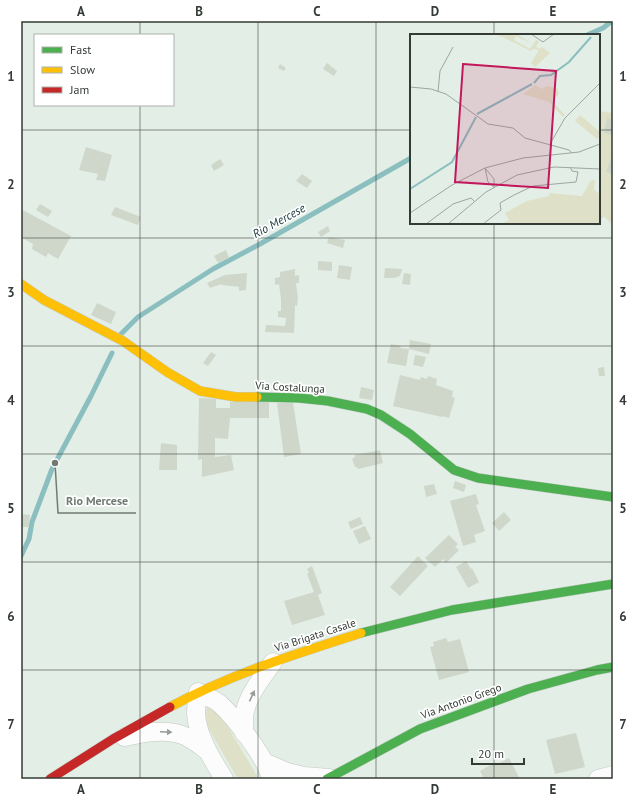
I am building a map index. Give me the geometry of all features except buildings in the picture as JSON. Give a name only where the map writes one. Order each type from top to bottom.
[{"type":"street","name":"Via Costalunga","points":[[21,284],[44,300],[123,341],[167,372],[200,391],[236,397],[299,398],[321,400],[367,409],[380,415],[410,434],[454,470],[478,478],[613,497]]},
{"type":"street","name":"Via Brigata Casale","points":[[50,779],[113,739],[198,692],[273,662],[364,632],[452,610],[613,584]]},
{"type":"street","points":[[244,733],[245,712],[259,681],[273,662]]},
{"type":"street","name":"Via Antonio Grego","points":[[328,778],[420,729],[528,689],[613,667]]},
{"type":"street","points":[[224,779],[206,750],[201,735],[196,714],[198,692],[219,703],[238,724],[264,762],[270,779]]},
{"type":"street","points":[[113,739],[146,733],[170,732],[185,736],[206,750]]},
{"type":"street","points":[[264,762],[292,774],[328,778]]},
{"type":"street","points":[[598,779],[613,775]]},
{"type":"green space","points":[[600,111],[613,113],[613,225],[603,216],[600,221]]},
{"type":"green space","points":[[207,707],[216,711],[223,719],[259,779],[238,779],[207,726]]},
{"type":"waterway","name":"Rio Mercese","points":[[589,34],[603,28],[612,21]]},
{"type":"waterway","name":"Rio Mercese","points":[[121,334],[138,317],[213,269],[410,159]]},
{"type":"waterway","name":"Rio Mercese","points":[[21,556],[29,539],[32,522],[52,469],[112,353]]},
{"type":"traffic: fast","points":[[257,397],[299,398],[328,401],[367,409],[381,415],[410,434],[454,470],[478,478],[613,497]]},
{"type":"traffic: fast","points":[[361,633],[452,610],[613,584]]},
{"type":"traffic: fast","points":[[327,779],[420,729],[528,689],[613,667]]},
{"type":"traffic: slow","points":[[21,284],[44,300],[123,341],[167,372],[200,391],[236,397],[257,397]]},
{"type":"traffic: slow","points":[[170,707],[216,684],[288,657],[361,633]]},
{"type":"traffic: jam","points":[[50,779],[113,739],[170,707]]},
{"type":"place","name":"Rio Mercese","points":[[55,463]]}]
